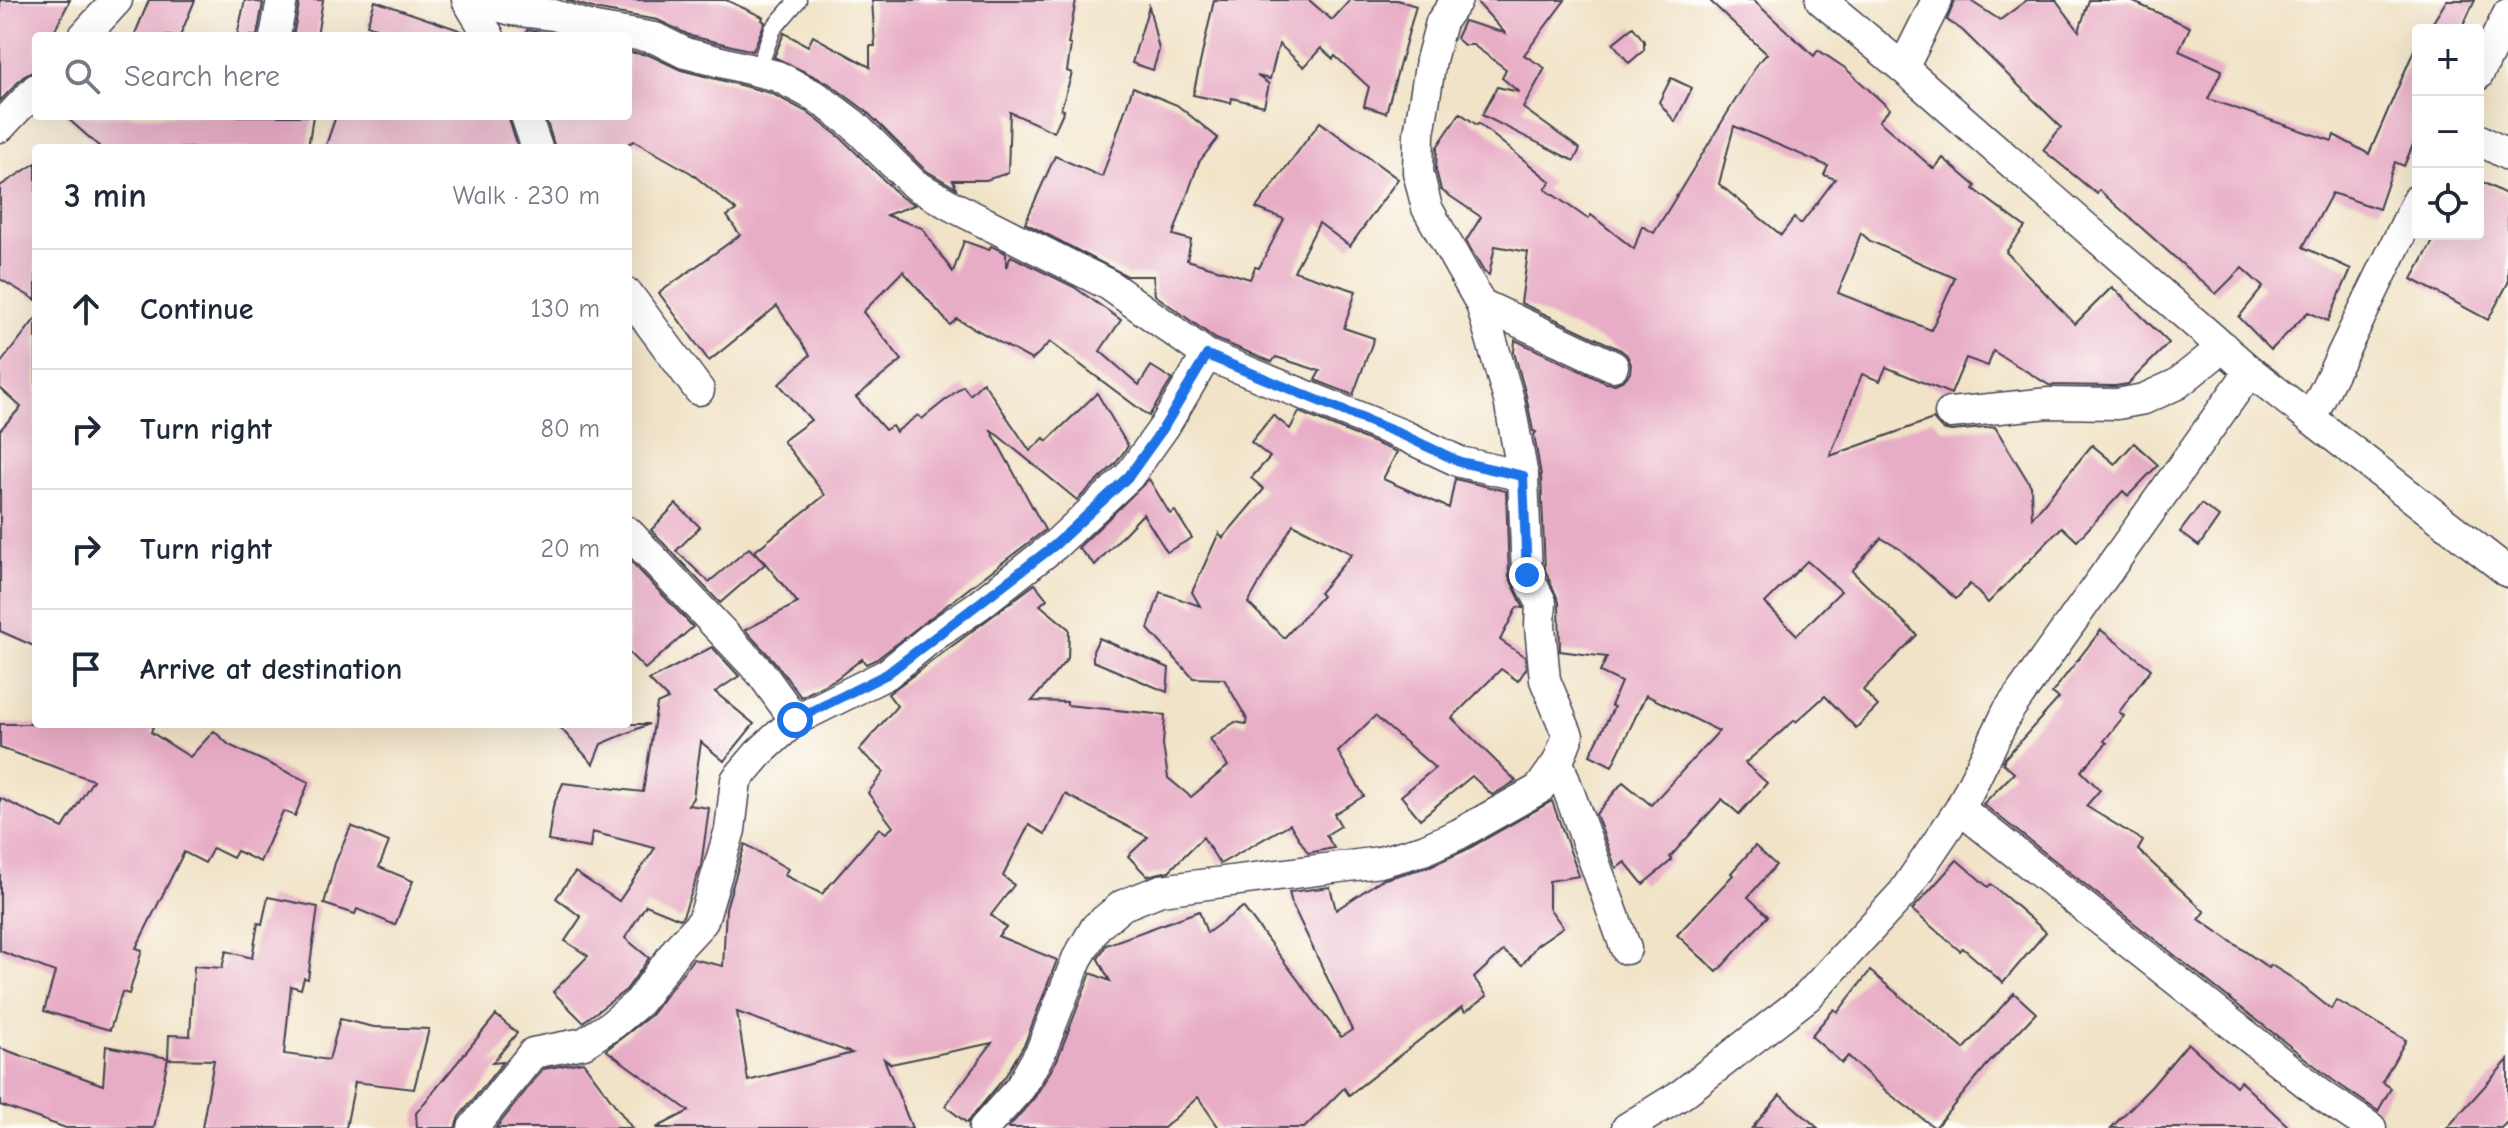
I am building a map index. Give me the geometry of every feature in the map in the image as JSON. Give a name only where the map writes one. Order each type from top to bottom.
[{"type":"street","points":[[88,32],[117,0]]},
{"type":"street","points":[[276,32],[282,0]]},
{"type":"street","points":[[467,0],[487,32]]},
{"type":"street","points":[[475,0],[512,10],[554,15],[619,32]]},
{"type":"street","points":[[984,1128],[1020,1088],[1041,1051],[1077,959],[1096,927],[1123,905],[1161,890],[1380,862],[1423,850],[1459,834],[1539,789],[1558,762],[1568,736],[1545,680],[1541,602],[1527,575],[1523,476],[1509,400],[1481,304],[1427,208],[1418,172],[1419,134],[1431,60],[1441,22],[1457,0]]},
{"type":"street","points":[[1821,0],[2250,371],[2508,572]]},
{"type":"street","points":[[1903,68],[1937,0]]},
{"type":"street","points":[[2484,63],[2508,14]]},
{"type":"street","points":[[632,34],[655,38],[685,53],[777,76],[817,97],[853,124],[914,184],[1109,285],[1207,355],[1405,436],[1460,462],[1523,476]]},
{"type":"street","points":[[0,127],[32,93]]},
{"type":"street","points":[[527,120],[536,144]]},
{"type":"street","points":[[2484,142],[2508,155]]},
{"type":"street","points":[[2311,418],[2412,211]]},
{"type":"street","points":[[632,299],[699,390]]},
{"type":"street","points":[[1481,304],[1613,366]]},
{"type":"street","points":[[1950,413],[2049,403],[2117,404],[2144,399],[2177,384],[2223,347]]},
{"type":"street","points":[[473,1128],[533,1053],[584,1043],[639,1002],[678,948],[703,921],[730,830],[736,780],[758,754],[795,720],[887,674],[1055,545],[1129,476],[1164,427],[1207,355]]},
{"type":"street","points":[[1627,1128],[1682,1094],[1807,997],[1903,893],[1960,809],[2008,711],[2250,371]]},
{"type":"street","points":[[632,536],[761,673],[795,720]]},
{"type":"street","points":[[1558,762],[1626,949]]},
{"type":"street","points":[[1960,809],[2323,1096],[2371,1128]]},
{"type":"lane","points":[[757,72],[773,29],[798,0]]},
{"type":"building","points":[[0,0],[70,0],[54,32],[32,32],[32,72],[23,77],[0,101]]},
{"type":"building","points":[[149,0],[195,0],[182,32],[136,32]]},
{"type":"building","points":[[245,0],[263,3],[258,32],[238,32]]},
{"type":"building","points":[[300,0],[323,0],[318,32],[294,32]]},
{"type":"building","points":[[566,0],[726,0],[763,17],[765,22],[753,51],[691,36],[658,20],[599,10]]},
{"type":"building","points":[[872,0],[1076,0],[1068,44],[1071,45],[1067,71],[1072,73],[1061,109],[1064,110],[1054,132],[1010,112],[1008,173],[986,180],[953,180],[956,188],[925,170],[866,111],[828,83],[774,57],[784,33],[808,46],[813,36],[870,67],[870,46],[875,46]]},
{"type":"building","points":[[1214,0],[1309,0],[1332,20],[1350,0],[1397,0],[1416,6],[1386,113],[1364,106],[1369,87],[1335,56],[1333,59],[1321,48],[1304,67],[1279,44],[1270,79],[1257,76],[1269,84],[1264,106],[1232,98],[1231,103],[1193,95]]},
{"type":"building","points":[[1475,0],[1565,0],[1524,55],[1545,68],[1523,108],[1580,149],[1574,161],[1482,115],[1497,87],[1519,92],[1502,78],[1506,69],[1473,45],[1464,45],[1456,38],[1464,21],[1505,33]]},
{"type":"building","points":[[1709,0],[1753,0],[1814,56],[1818,50],[1845,68],[1890,109],[1879,121],[1934,169],[1943,158],[1976,186],[1974,189],[2025,227],[2006,252],[2075,324],[2112,287],[2169,343],[2128,384],[2115,386],[2049,385],[1993,351],[1988,366],[1966,358],[1951,394],[1886,367],[1880,381],[1862,374],[1830,456],[1933,419],[1942,429],[1951,431],[1995,427],[2031,486],[2032,518],[2092,445],[2115,464],[2134,443],[2158,465],[2128,496],[2123,491],[2077,541],[2062,527],[1988,603],[1970,584],[1956,599],[1900,549],[1881,538],[1852,571],[1917,635],[1863,690],[1878,706],[1856,728],[1825,696],[1745,763],[1767,783],[1739,814],[1722,799],[1670,857],[1672,860],[1643,884],[1625,862],[1617,868],[1615,866],[1596,814],[1623,782],[1651,805],[1719,731],[1646,695],[1612,766],[1590,755],[1614,707],[1611,706],[1621,682],[1600,672],[1607,657],[1560,651],[1559,602],[1545,570],[1536,432],[1533,431],[1514,352],[1515,340],[1606,383],[1615,384],[1624,380],[1630,373],[1631,364],[1621,350],[1521,303],[1528,252],[1495,246],[1489,275],[1484,272],[1466,241],[1481,217],[1441,190],[1436,170],[1437,147],[1460,113],[1478,123],[1551,182],[1545,189],[1588,219],[1591,215],[1634,249],[1642,226],[1654,233],[1758,63],[1767,54]],"holes":[[[1734,126],[1828,166],[1824,175],[1835,179],[1801,224],[1794,218],[1781,235],[1719,184]],[[1861,233],[1870,241],[1955,278],[1931,330],[1838,293]],[[1807,561],[1841,591],[1797,635],[1765,603]]]},
{"type":"building","points":[[1955,0],[1969,0],[2000,20],[2027,0],[2056,0],[2079,31],[2089,0],[2129,0],[2190,27],[2179,51],[2222,70],[2208,99],[2332,141],[2334,135],[2369,154],[2412,55],[2412,147],[2404,166],[2395,162],[2379,209],[2332,193],[2303,247],[2351,269],[2328,321],[2308,312],[2271,350],[2239,317],[2263,287],[2242,268],[2216,294],[2099,190],[2097,194],[2043,150],[2061,127],[1962,30],[1947,20]]},
{"type":"building","points":[[2447,0],[2475,0],[2464,24],[2432,24]]},
{"type":"building","points":[[375,1],[465,32],[386,32],[367,25]]},
{"type":"building","points":[[1149,6],[1159,50],[1153,70],[1132,63]]},
{"type":"building","points":[[1633,27],[1644,41],[1644,50],[1629,63],[1613,43]]},
{"type":"building","points":[[632,53],[649,55],[681,70],[771,93],[807,112],[841,138],[901,197],[915,205],[886,215],[922,228],[953,272],[964,241],[989,250],[991,246],[1006,253],[1006,267],[1011,256],[1074,287],[1121,320],[1100,351],[1139,385],[1151,366],[1172,379],[1149,416],[1050,342],[1032,360],[957,319],[950,325],[903,271],[863,312],[902,360],[856,397],[885,430],[892,426],[896,432],[918,415],[922,419],[963,386],[970,395],[983,382],[1030,451],[1044,438],[1047,441],[1097,393],[1128,446],[1115,464],[1077,500],[990,429],[1045,530],[877,659],[866,664],[862,659],[836,679],[801,697],[745,630],[798,603],[755,551],[825,495],[783,441],[811,420],[779,384],[810,355],[777,306],[709,361],[659,293],[740,235],[727,216],[736,210],[691,173],[634,141],[628,144],[554,144],[546,120],[632,120]]},
{"type":"building","points":[[1671,78],[1692,88],[1675,122],[1659,102]]},
{"type":"building","points":[[1133,87],[1177,105],[1218,138],[1199,162],[1173,235],[1191,240],[1187,260],[1250,279],[1255,267],[1259,268],[1284,219],[1256,208],[1320,122],[1398,179],[1350,246],[1319,223],[1294,271],[1356,291],[1344,328],[1374,338],[1353,395],[1315,380],[1320,371],[1276,357],[1272,362],[1216,339],[1155,295],[1153,276],[1127,276],[1025,223],[1055,156],[1102,177]]},
{"type":"building","points":[[70,120],[312,120],[309,144],[96,144]]},
{"type":"building","points":[[335,120],[509,120],[517,144],[326,144]]},
{"type":"building","points":[[32,166],[32,298],[0,279],[0,186]]},
{"type":"building","points":[[2484,183],[2508,195],[2508,283],[2488,320],[2412,279],[2434,240],[2484,240]]},
{"type":"building","points":[[32,323],[32,645],[0,631],[0,430],[21,407],[0,388],[0,364]]},
{"type":"building","points":[[1299,412],[1397,452],[1383,479],[1449,508],[1455,479],[1506,491],[1509,576],[1523,608],[1517,607],[1500,640],[1525,657],[1526,669],[1518,681],[1501,669],[1452,718],[1516,781],[1492,795],[1472,776],[1420,819],[1401,796],[1435,768],[1375,716],[1338,752],[1364,796],[1334,814],[1341,826],[1326,835],[1334,848],[1308,853],[1290,824],[1220,864],[1203,837],[1169,871],[1147,876],[1128,856],[1148,837],[1065,794],[1045,834],[1029,825],[1003,876],[1014,885],[991,915],[1006,927],[998,936],[1057,960],[1025,1043],[1005,1077],[967,1123],[945,1106],[992,1043],[891,1064],[884,1059],[912,1128],[656,1128],[689,1111],[606,1050],[651,1015],[693,959],[723,966],[726,908],[745,844],[788,869],[784,875],[822,894],[879,828],[886,833],[893,827],[868,793],[884,772],[859,750],[897,706],[888,694],[1035,584],[1047,599],[1040,605],[1069,629],[1068,658],[1032,701],[1067,702],[1067,705],[1165,715],[1163,745],[1168,778],[1191,797],[1228,766],[1210,739],[1235,722],[1246,724],[1247,719],[1224,679],[1193,678],[1148,629],[1160,592],[1200,606],[1192,592],[1219,533],[1223,538],[1264,489],[1251,478],[1270,457],[1251,442],[1273,415],[1290,429]],"holes":[[[1293,524],[1352,554],[1319,593],[1322,596],[1284,638],[1248,603]],[[737,1012],[852,1053],[748,1081]]]},
{"type":"building","points":[[1149,479],[1170,514],[1175,511],[1192,538],[1167,552],[1143,514],[1095,565],[1078,548]]},
{"type":"building","points":[[676,504],[700,527],[676,551],[709,582],[749,548],[765,564],[720,603],[651,530]]},
{"type":"building","points":[[2201,504],[2219,517],[2199,546],[2180,532]]},
{"type":"building","points":[[632,562],[693,627],[645,669],[632,656]]},
{"type":"building","points":[[2101,630],[2151,669],[2119,712],[2124,716],[2104,741],[2107,743],[2081,771],[2100,790],[2086,806],[2143,841],[2138,850],[2205,912],[2199,919],[2269,968],[2271,965],[2292,978],[2331,1009],[2336,1000],[2406,1040],[2382,1082],[2391,1088],[2378,1111],[2334,1081],[1983,804],[2014,773],[2003,763],[2005,758],[2059,698],[2052,693]]},
{"type":"building","points":[[1099,638],[1169,668],[1167,692],[1093,661],[1093,651]]},
{"type":"building","points":[[712,647],[739,676],[715,692],[754,724],[724,761],[701,742],[693,798],[688,805],[709,808],[701,866],[683,916],[680,919],[646,905],[625,938],[649,958],[626,990],[583,1022],[553,992],[588,956],[565,941],[581,917],[556,898],[575,872],[619,901],[655,848],[592,832],[590,848],[548,841],[553,806],[563,783],[643,792],[657,704],[668,699],[649,680]]},
{"type":"building","points":[[0,724],[32,724],[32,728],[152,728],[151,732],[190,757],[214,731],[229,745],[309,782],[295,816],[283,811],[260,862],[237,851],[233,858],[213,848],[205,863],[184,852],[136,948],[142,950],[129,994],[122,992],[110,1030],[44,1011],[55,972],[0,951],[0,798],[63,828],[93,780],[0,748]]},
{"type":"building","points":[[632,724],[649,724],[601,744],[593,764],[561,728],[632,728]]},
{"type":"building","points":[[1552,801],[1579,876],[1549,881],[1549,908],[1563,927],[1537,945],[1522,965],[1503,951],[1474,978],[1487,996],[1465,1012],[1462,1007],[1349,1095],[1344,1088],[1304,1128],[1219,1128],[1198,1097],[1164,1128],[1008,1128],[1035,1097],[1057,1060],[1091,973],[1110,981],[1098,959],[1106,945],[1199,911],[1207,933],[1243,907],[1341,1037],[1352,1030],[1289,892],[1330,887],[1336,910],[1381,880],[1428,867],[1466,850]]},
{"type":"building","points":[[351,826],[389,842],[379,867],[413,881],[395,925],[357,909],[355,914],[324,904],[335,863]]},
{"type":"building","points":[[1755,846],[1776,865],[1748,897],[1768,916],[1717,972],[1677,935],[1733,875],[1731,873]]},
{"type":"building","points":[[1957,860],[1988,887],[1991,884],[2046,932],[2003,983],[1912,910]]},
{"type":"building","points":[[268,897],[318,907],[308,979],[304,978],[301,989],[291,986],[284,1054],[329,1060],[340,1019],[374,1027],[429,1029],[414,1089],[355,1082],[346,1128],[202,1128],[214,1060],[168,1059],[169,1035],[190,1036],[194,966],[222,968],[226,951],[252,958],[258,923],[262,924]]},
{"type":"building","points":[[1870,971],[1964,1049],[2014,993],[2036,1013],[1987,1065],[1935,1128],[1887,1092],[1848,1056],[1842,1063],[1811,1036],[1834,1009],[1838,1012]]},
{"type":"building","points":[[496,1015],[517,1033],[492,1063],[503,1062],[459,1117],[455,1128],[417,1128],[416,1113]]},
{"type":"building","points":[[2188,1043],[2236,1086],[2240,1081],[2290,1128],[2111,1128]]},
{"type":"building","points":[[106,1046],[168,1058],[154,1128],[66,1128],[0,1105],[0,1048],[103,1085]]},
{"type":"building","points":[[2508,1060],[2508,1121],[2501,1128],[2447,1128]]},
{"type":"building","points":[[583,1062],[632,1128],[496,1128],[543,1069]]},
{"type":"building","points":[[1780,1095],[1818,1128],[1752,1128]]},
{"type":"route","points":[[795,720],[887,674],[1055,545],[1129,476],[1164,427],[1207,355],[1405,436],[1460,462],[1523,476],[1527,575]]}]
